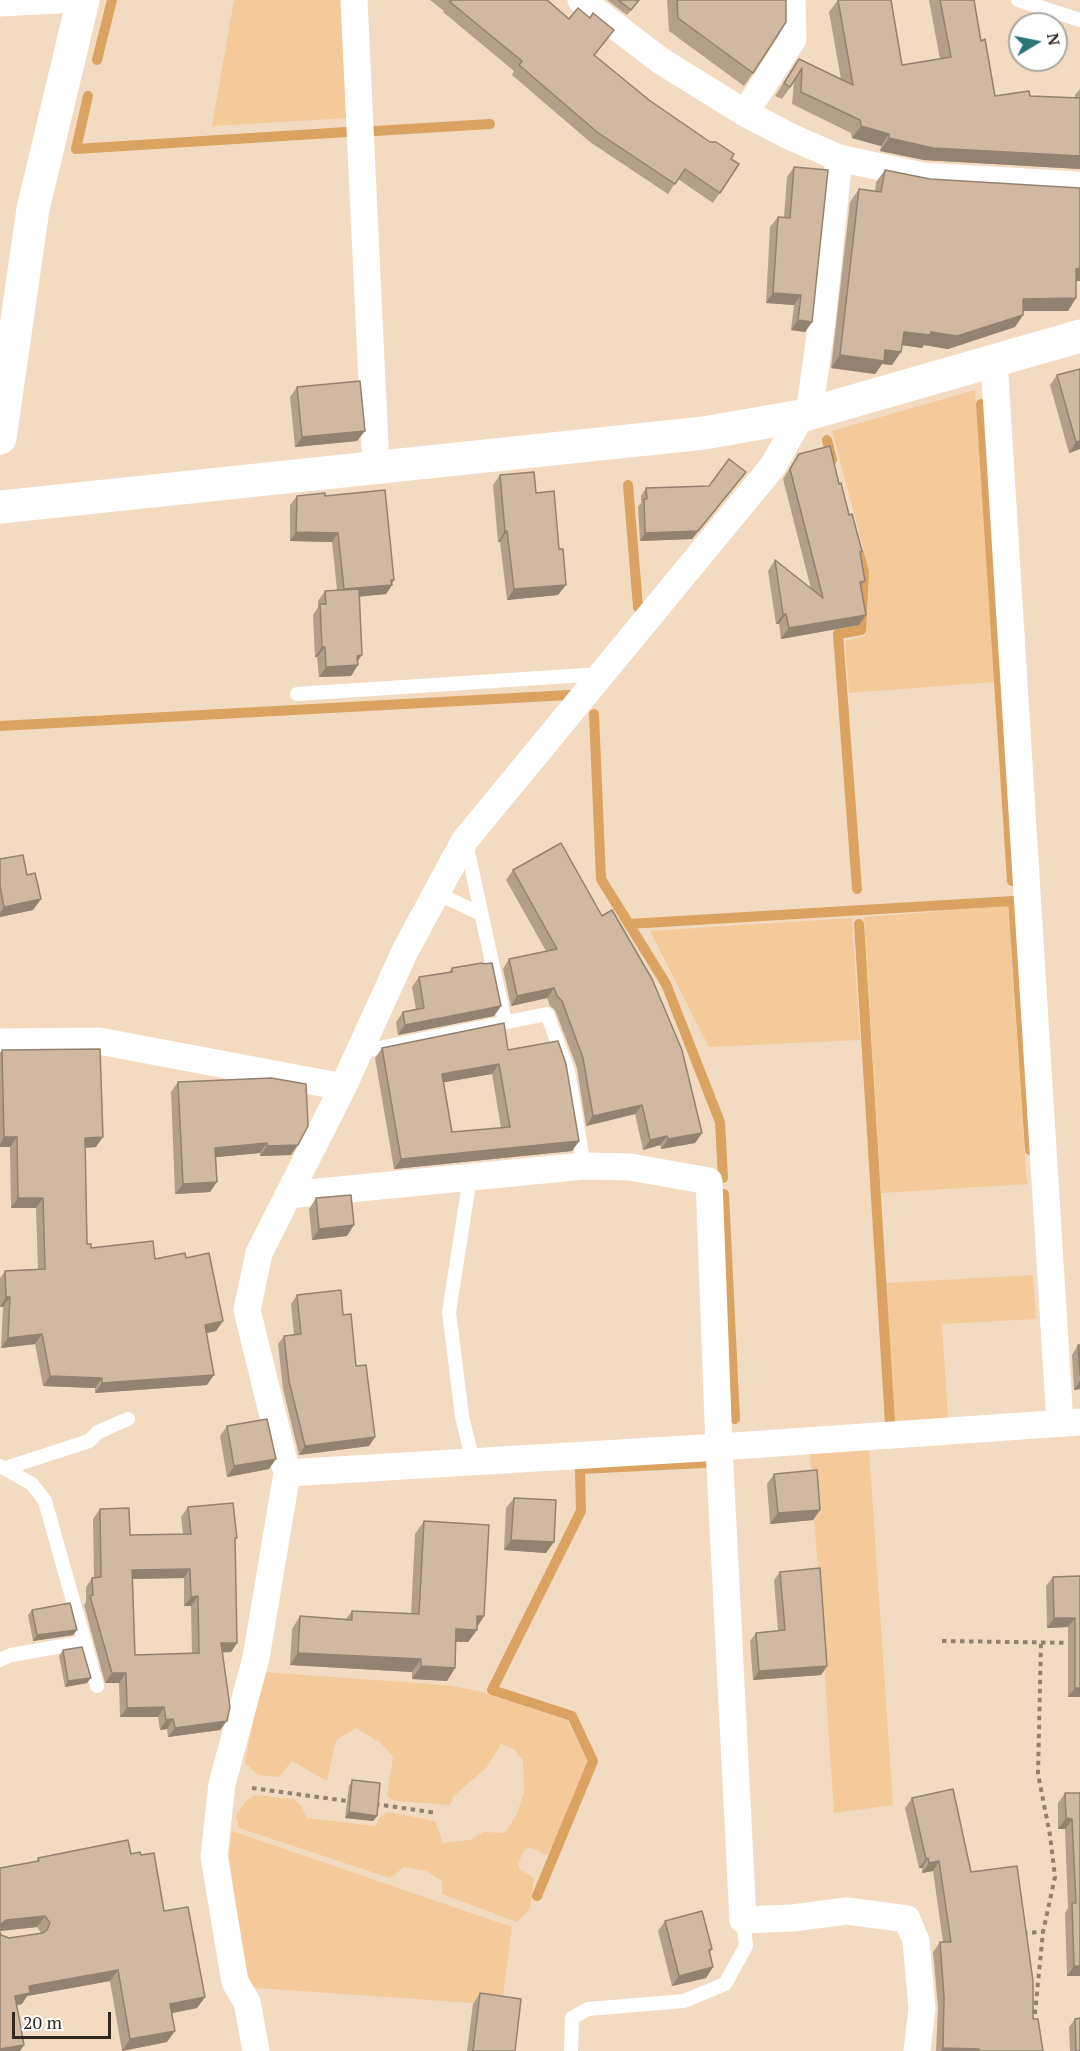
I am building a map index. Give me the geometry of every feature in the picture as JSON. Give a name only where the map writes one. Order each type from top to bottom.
[{"type":"street","points":[[0,3],[58,0]]},
{"type":"street","points":[[0,438],[6,343],[33,209],[83,0]]},
{"type":"street","points":[[354,0],[376,467]]},
{"type":"street","points":[[581,0],[661,61],[745,113],[839,158],[922,176],[1080,185]]},
{"type":"street","points":[[745,113],[793,39],[792,0]]},
{"type":"street","points":[[256,2051],[247,2002],[235,1982],[214,1856],[222,1784],[256,1658],[287,1473],[248,1310],[259,1253],[343,1087],[405,951],[465,840],[773,466],[805,415],[822,321],[839,158]]},
{"type":"street","points":[[0,507],[704,433],[805,415],[1080,336]]},
{"type":"street","points":[[287,1473],[1070,1423],[994,361]]},
{"type":"street","points":[[0,1042],[99,1041],[343,1087]]},
{"type":"street","points":[[288,1195],[584,1166],[630,1167],[709,1181],[719,1447],[743,1920],[792,1918],[847,1911],[907,1919],[916,1941],[922,2008],[917,2051]]},
{"type":"lane","points":[[1018,0],[1080,20]]},
{"type":"lane","points":[[297,694],[600,674]]},
{"type":"lane","points":[[465,840],[506,1022]]},
{"type":"lane","points":[[436,893],[481,914]]},
{"type":"lane","points":[[359,1052],[547,1014],[568,1071],[584,1166]]},
{"type":"lane","points":[[470,1178],[449,1312],[462,1416],[473,1462]]},
{"type":"lane","points":[[3,1467],[88,1441],[98,1432],[128,1419]]},
{"type":"lane","points":[[3,1467],[32,1484],[45,1501],[97,1686]]},
{"type":"lane","points":[[0,1660],[11,1655],[85,1642]]},
{"type":"lane","points":[[571,2051],[572,2018],[588,2009],[684,2001],[725,1984],[746,1946],[743,1920]]},
{"type":"path","points":[[942,1641],[1080,1643]]},
{"type":"path","points":[[1034,2028],[1033,2017],[1043,1932],[1055,1877],[1050,1835],[1038,1774],[1041,1642]]},
{"type":"path","points":[[222,1784],[347,1801]]},
{"type":"path","points":[[375,1804],[437,1813]]},
{"type":"path","points":[[1021,1934],[1043,1932]]},
{"type":"shaded area","points":[[234,0],[344,0],[349,118],[212,126]]},
{"type":"shaded area","points":[[975,390],[995,682],[849,693],[845,641],[865,636],[869,570],[832,431]]},
{"type":"shaded area","points":[[1008,906],[1027,1184],[881,1193],[864,917]]},
{"type":"shaded area","points":[[852,918],[860,1040],[709,1047],[650,931]]},
{"type":"shaded area","points":[[1033,1275],[1036,1319],[942,1324],[948,1418],[894,1422],[886,1283]]},
{"type":"shaded area","points":[[869,1450],[893,1805],[834,1813],[810,1454]]},
{"type":"shaded area","points":[[263,1672],[446,1685],[479,1691],[567,1720],[588,1762],[550,1853],[546,1855],[529,1847],[524,1850],[518,1864],[520,1870],[534,1878],[530,1908],[517,1922],[442,1894],[442,1881],[426,1871],[404,1867],[390,1878],[239,1828],[236,1816],[246,1801],[254,1795],[294,1799],[301,1806],[307,1818],[376,1826],[380,1817],[388,1812],[435,1821],[443,1843],[470,1840],[484,1832],[505,1833],[517,1814],[524,1792],[523,1761],[514,1749],[501,1744],[487,1767],[454,1796],[450,1805],[396,1801],[387,1797],[393,1757],[381,1743],[356,1728],[336,1740],[327,1781],[292,1761],[279,1777],[258,1775],[245,1763]]},
{"type":"shaded area","points":[[232,1831],[512,1927],[502,2005],[256,1988],[246,1982],[229,1856]]},
{"type":"building","points":[[450,0],[547,0],[569,19],[578,8],[590,18],[593,13],[614,30],[594,55],[649,100],[710,142],[716,142],[734,154],[731,159],[739,164],[720,193],[685,169],[675,184],[597,132],[519,65],[522,61]]},
{"type":"building","points":[[618,0],[639,0],[631,10]]},
{"type":"building","points":[[677,0],[786,0],[786,22],[753,73],[678,18]]},
{"type":"building","points":[[838,0],[891,0],[902,65],[951,57],[940,0],[974,0],[981,41],[985,39],[995,96],[1029,91],[1030,96],[1080,98],[1080,156],[933,148],[889,138],[889,134],[861,126],[860,120],[801,92],[802,68],[790,87],[784,83],[799,59],[853,85]]},
{"type":"building","points":[[794,167],[828,170],[812,322],[798,320],[801,295],[773,293],[778,217],[790,218]]},
{"type":"building","points":[[885,170],[930,179],[1080,188],[1080,268],[1076,269],[1076,298],[1023,299],[1023,315],[957,336],[931,332],[930,335],[904,332],[901,352],[885,350],[884,361],[840,355],[859,189],[881,192]]},
{"type":"building","points":[[1080,369],[1080,441],[1076,442],[1057,375]]},
{"type":"building","points":[[360,381],[365,431],[302,437],[297,387]]},
{"type":"building","points":[[830,446],[839,484],[841,483],[849,515],[852,514],[862,551],[860,552],[865,581],[860,582],[866,615],[789,628],[786,614],[783,614],[775,560],[823,598],[790,469],[799,454]]},
{"type":"building","points":[[729,459],[746,472],[698,531],[645,533],[646,488],[709,486]]},
{"type":"building","points":[[534,472],[536,493],[554,491],[559,549],[563,549],[566,585],[514,589],[507,531],[505,531],[500,475]]},
{"type":"building","points":[[385,490],[394,580],[391,580],[392,585],[344,589],[338,533],[296,532],[297,496],[325,493],[325,496]]},
{"type":"building","points":[[359,589],[362,655],[357,656],[358,665],[326,667],[325,647],[322,647],[320,604],[326,604],[325,591]]},
{"type":"building","points":[[561,843],[602,916],[612,910],[652,979],[682,1050],[702,1133],[650,1140],[642,1105],[593,1116],[583,1058],[562,1001],[554,988],[517,996],[509,959],[557,949],[513,870]]},
{"type":"building","points":[[23,855],[27,875],[35,873],[41,899],[4,907],[0,886],[0,859]]},
{"type":"building","points":[[492,963],[501,1006],[405,1025],[403,1012],[424,1008],[419,977],[452,972],[452,968]]},
{"type":"building","points":[[504,1023],[508,1050],[558,1041],[566,1064],[579,1141],[401,1159],[382,1048]],"holes":[[[499,1064],[510,1127],[452,1132],[442,1074]]]},
{"type":"building","points":[[100,1049],[103,1137],[85,1138],[87,1244],[91,1244],[91,1248],[153,1241],[155,1259],[185,1253],[186,1258],[209,1253],[223,1321],[205,1325],[214,1375],[102,1383],[102,1378],[50,1376],[42,1334],[8,1338],[10,1297],[6,1297],[5,1271],[45,1269],[43,1198],[18,1198],[17,1137],[4,1137],[2,1050]]},
{"type":"building","points":[[271,1078],[306,1084],[308,1126],[298,1145],[267,1146],[267,1143],[215,1148],[217,1182],[183,1184],[178,1082]]},
{"type":"building","points":[[351,1195],[354,1225],[319,1229],[316,1198]]},
{"type":"building","points":[[341,1290],[343,1315],[351,1314],[356,1366],[366,1365],[375,1437],[305,1446],[289,1381],[284,1336],[301,1334],[297,1295]]},
{"type":"building","points":[[1078,1345],[1080,1345],[1080,1375]]},
{"type":"building","points":[[267,1419],[276,1459],[234,1466],[227,1426]]},
{"type":"building","points":[[817,1470],[820,1510],[778,1513],[774,1474]]},
{"type":"building","points":[[514,1498],[556,1500],[554,1542],[511,1540]]},
{"type":"building","points":[[233,1503],[237,1538],[235,1538],[237,1643],[221,1643],[230,1707],[227,1721],[175,1728],[173,1719],[166,1720],[164,1707],[127,1708],[126,1673],[112,1673],[90,1596],[93,1595],[92,1578],[101,1577],[100,1509],[129,1508],[130,1535],[191,1534],[188,1507]],"holes":[[[190,1569],[191,1597],[198,1596],[199,1653],[135,1655],[132,1570]]]},
{"type":"building","points":[[424,1521],[489,1525],[484,1616],[477,1616],[477,1630],[456,1629],[455,1668],[421,1666],[421,1659],[298,1653],[300,1616],[352,1620],[352,1611],[419,1614]]},
{"type":"building","points":[[820,1568],[827,1666],[759,1671],[756,1633],[785,1630],[780,1572]]},
{"type":"building","points":[[1080,1576],[1080,1688],[1075,1688],[1075,1618],[1054,1618],[1053,1577]]},
{"type":"building","points":[[70,1603],[77,1630],[37,1635],[32,1610]]},
{"type":"building","points":[[82,1647],[91,1678],[68,1681],[63,1650]]},
{"type":"building","points":[[352,1780],[380,1783],[377,1816],[349,1812]]},
{"type":"building","points":[[953,1789],[971,1872],[1017,1866],[1033,1981],[1033,2019],[1038,2019],[1043,2051],[979,2051],[979,2049],[943,2048],[944,1997],[940,1942],[951,1942],[939,1861],[929,1863],[928,1858],[926,1859],[912,1798]]},
{"type":"building","points":[[1065,1793],[1080,1793],[1080,1966],[1074,1966],[1072,1903],[1076,1903],[1072,1819],[1066,1818]]},
{"type":"building","points":[[128,1840],[131,1854],[154,1853],[164,1911],[188,1907],[205,1997],[170,2004],[175,2031],[130,2039],[118,1970],[29,1986],[30,1993],[15,1996],[24,2045],[0,2049],[0,1932],[1,1935],[9,1938],[43,1933],[50,1923],[45,1916],[6,1920],[0,1925],[0,1868]]},
{"type":"building","points":[[702,1911],[712,1949],[709,1950],[713,1967],[679,1976],[665,1921]]},
{"type":"building","points":[[480,1993],[521,1999],[515,2051],[473,2051]]},
{"type":"building","points":[[1080,2018],[1080,2051],[1076,2051],[1075,2019]]},
{"type":"waterway","points":[[97,60],[112,0]]},
{"type":"waterway","points":[[88,96],[76,149],[347,132]]},
{"type":"waterway","points":[[375,131],[490,124]]},
{"type":"waterway","points":[[981,404],[1012,881]]},
{"type":"waterway","points":[[827,440],[832,460]]},
{"type":"waterway","points":[[628,485],[638,607]]},
{"type":"waterway","points":[[857,889],[838,634],[861,630],[864,571],[859,553]]},
{"type":"waterway","points":[[0,726],[569,695]]},
{"type":"waterway","points":[[594,714],[601,879],[666,984],[720,1122],[723,1178]]},
{"type":"waterway","points":[[629,924],[1013,901],[1030,1150]]},
{"type":"waterway","points":[[859,924],[890,1423]]},
{"type":"waterway","points":[[724,1194],[735,1419]]},
{"type":"waterway","points":[[537,1896],[593,1761],[572,1716],[492,1690],[581,1511],[580,1469],[704,1463]]}]
